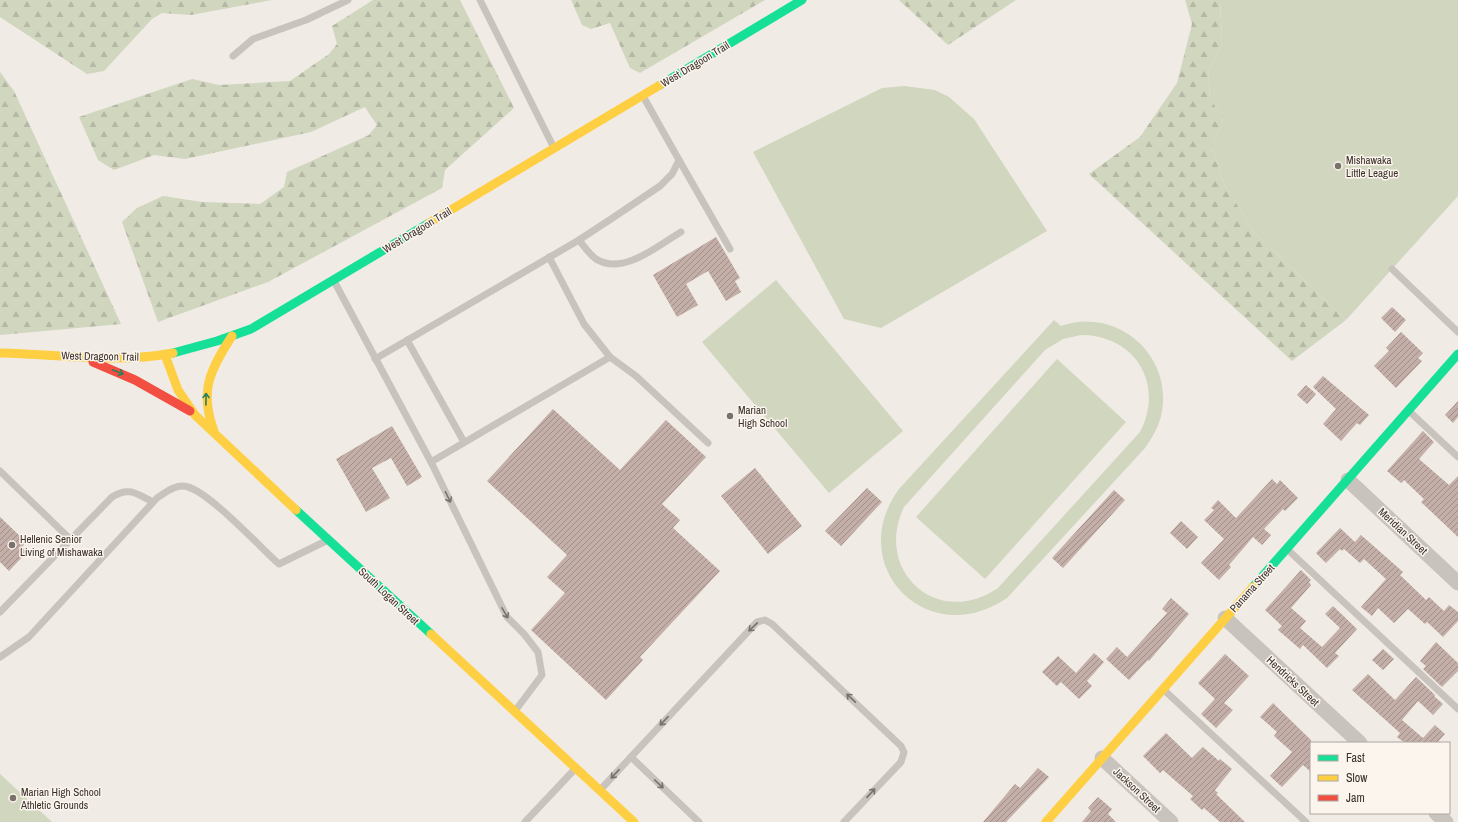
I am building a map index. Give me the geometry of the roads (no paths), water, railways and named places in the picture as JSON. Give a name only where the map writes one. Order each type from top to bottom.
[{"type":"street","name":"West Dragoon Trail","points":[[0,353],[112,359],[165,355],[198,347],[251,329],[802,0]]},
{"type":"street","points":[[216,436],[207,417],[205,403],[206,388],[210,372],[232,336]]},
{"type":"street","name":"Panama Street","points":[[1046,822],[1458,354]]},
{"type":"street","name":"South Logan Street","points":[[165,355],[174,379],[192,412],[216,436],[634,822]]},
{"type":"street","points":[[82,358],[136,380],[192,412]]},
{"type":"street","name":"Meridian Street","points":[[1348,480],[1458,583]]},
{"type":"street","name":"Hendricks Street","points":[[1225,618],[1359,742]]},
{"type":"street","name":"Jackson Street","points":[[1102,758],[1171,822]]},
{"type":"street","points":[[1437,814],[1446,822]]},
{"type":"lane","points":[[233,56],[253,38],[306,20],[348,0]]},
{"type":"lane","points":[[480,0],[554,148]]},
{"type":"lane","points":[[643,95],[730,249]]},
{"type":"lane","points":[[375,359],[579,240],[660,186],[672,174],[679,160]]},
{"type":"lane","points":[[579,240],[595,258],[605,263],[616,265],[628,263],[680,232]]},
{"type":"lane","points":[[549,257],[584,324],[610,357],[636,376],[708,444]]},
{"type":"lane","points":[[1392,270],[1458,332]]},
{"type":"lane","points":[[334,280],[431,462],[507,617],[524,634],[538,652],[542,675],[515,712]]},
{"type":"lane","points":[[407,340],[464,442]]},
{"type":"lane","points":[[431,462],[610,357]]},
{"type":"lane","points":[[1408,410],[1458,456]]},
{"type":"lane","points":[[0,471],[70,540]]},
{"type":"lane","points":[[0,657],[29,637],[153,502],[170,488],[187,486],[203,493],[278,564],[328,540]]},
{"type":"lane","points":[[0,612],[112,497],[120,492],[130,491],[153,502]]},
{"type":"lane","points":[[1287,549],[1458,709]]},
{"type":"lane","points":[[600,790],[757,622],[764,620],[772,624],[896,741],[904,752],[901,762],[844,822]]},
{"type":"lane","points":[[1162,689],[1306,822]]},
{"type":"lane","points":[[631,757],[699,822]]},
{"type":"lane","points":[[525,822],[576,768]]},
{"type":"place","name":"Mishawaka Little League","points":[[1338,166]]},
{"type":"place","name":"Marian High School","points":[[730,416]]},
{"type":"place","name":"Hellenic Senior Living of Mishawaka","points":[[12,545]]},
{"type":"place","name":"Marian High School Athletic Grounds","points":[[13,798]]}]
